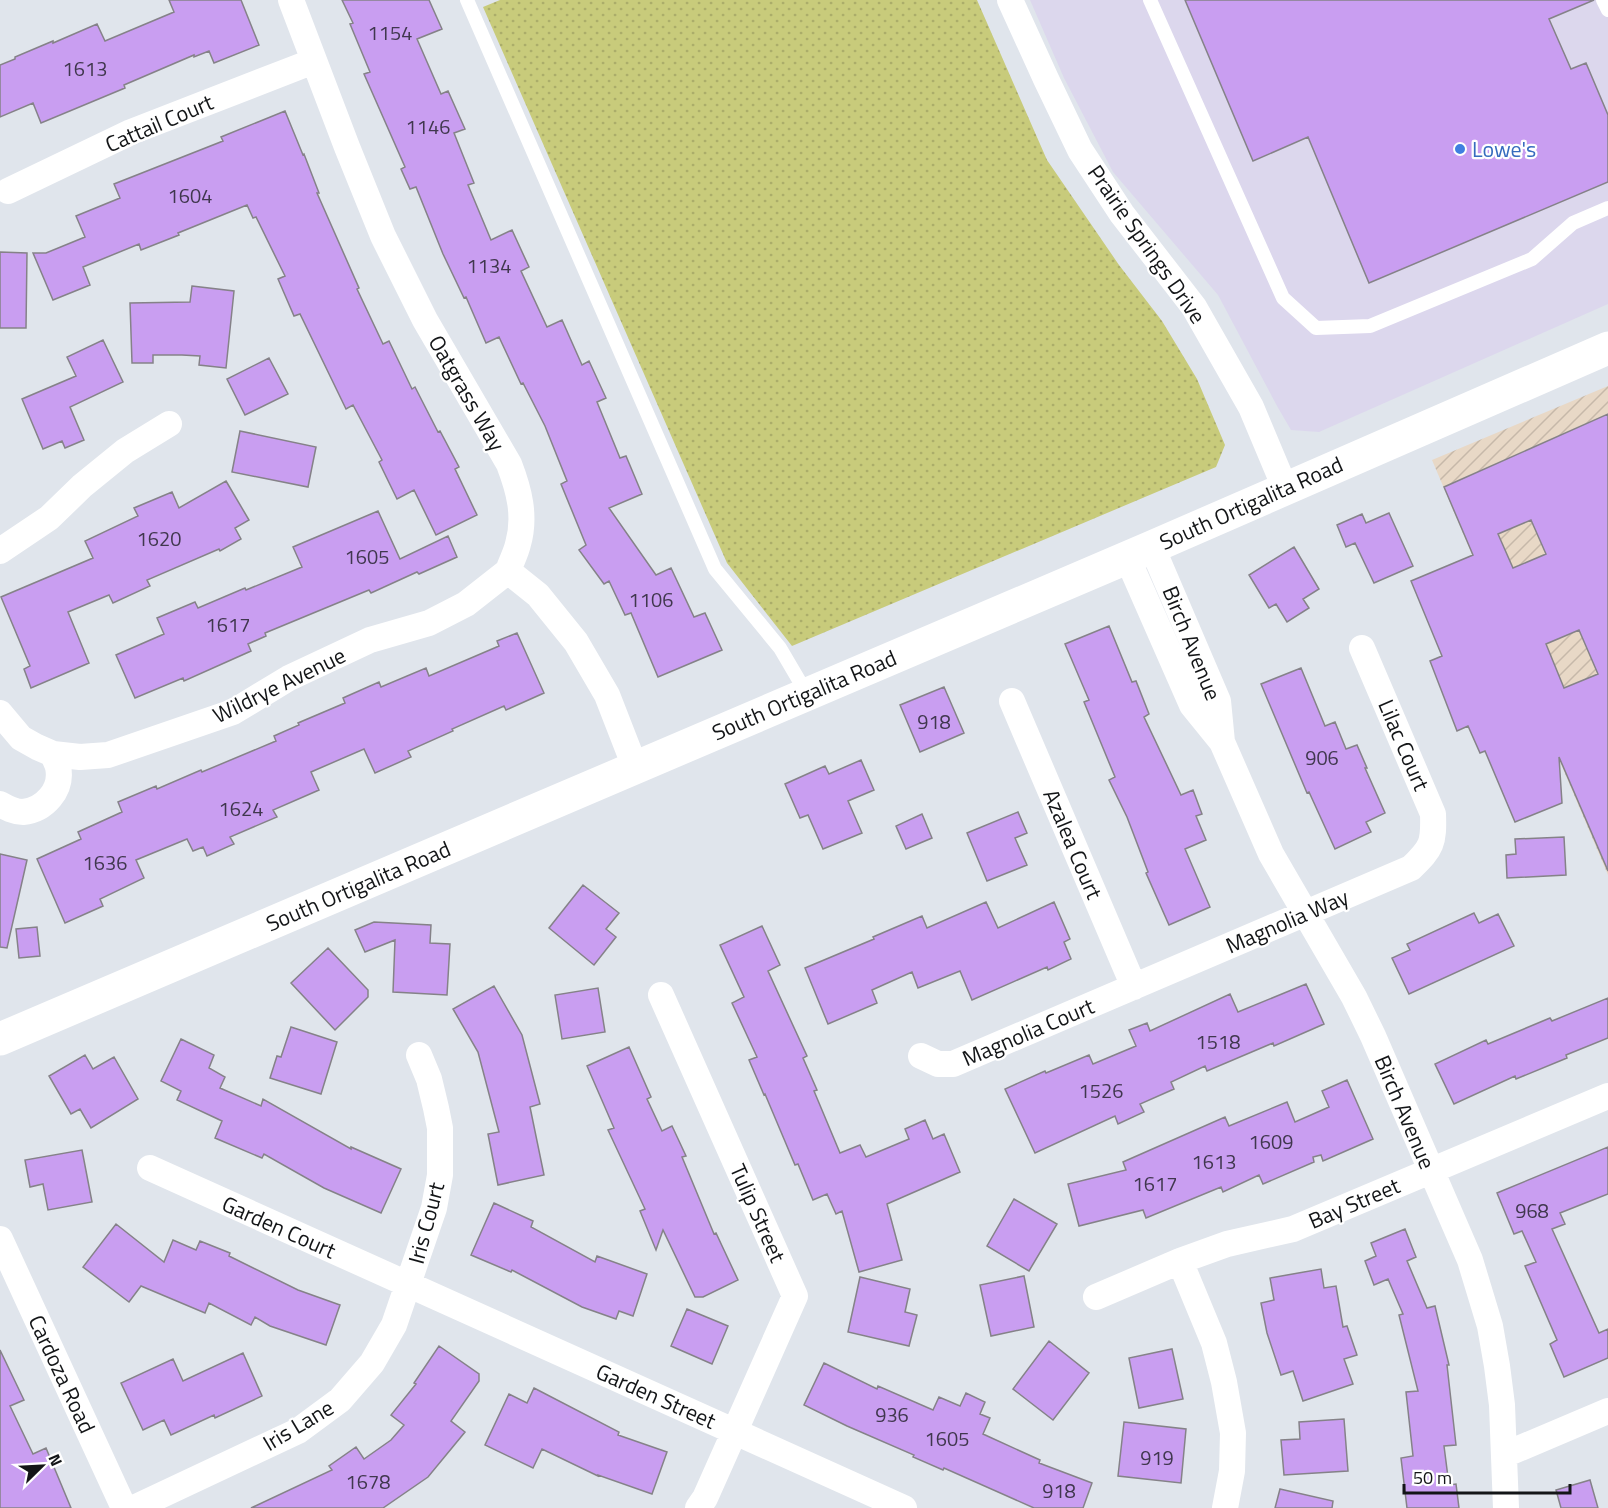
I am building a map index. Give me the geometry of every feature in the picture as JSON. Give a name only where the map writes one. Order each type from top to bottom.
[{"type":"street","name":"Oatgrass Way","points":[[291,0],[383,237],[425,320],[504,454],[515,480],[522,510],[519,542],[508,571]]},
{"type":"street","name":"Prairie Springs Drive","points":[[1010,0],[1080,150],[1122,214],[1194,307],[1251,407],[1285,488]]},
{"type":"street","name":"Cattail Court","points":[[8,191],[131,132],[314,61]]},
{"type":"street","name":"South Ortigalita Road","points":[[0,1039],[1139,552],[1608,348]]},
{"type":"street","points":[[0,551],[49,518],[82,486],[125,451],[169,424]]},
{"type":"street","name":"Birch Avenue","points":[[1139,552],[1192,705],[1222,742],[1271,854],[1354,997],[1470,1260],[1490,1326],[1497,1366],[1502,1405],[1506,1508]]},
{"type":"street","name":"Wildrye Avenue","points":[[28,746],[80,757],[108,755],[233,712],[289,678],[370,640],[429,623],[466,604],[508,571]]},
{"type":"street","points":[[508,571],[538,595],[576,642],[607,695],[635,767]]},
{"type":"street","name":"Lilac Court","points":[[1362,648],[1433,814],[1434,835],[1430,844]]},
{"type":"street","name":"Azalea Court","points":[[1012,701],[1134,987]]},
{"type":"street","points":[[0,713],[28,746],[59,769],[57,785],[49,800],[38,808],[22,812],[10,810],[0,804]]},
{"type":"street","name":"Magnolia Way","points":[[1134,987],[1411,868],[1426,853],[1430,844]]},
{"type":"street","name":"Magnolia Court","points":[[921,1056],[938,1064],[953,1064],[1134,987]]},
{"type":"street","name":"Tulip Street","points":[[661,995],[795,1296],[705,1498],[698,1508]]},
{"type":"street","name":"Iris Court","points":[[408,1286],[434,1208],[440,1175],[440,1128],[429,1079],[419,1055]]},
{"type":"street","name":"Bay Street","points":[[1096,1297],[1180,1261],[1227,1244],[1293,1229],[1608,1096]]},
{"type":"street","name":"Garden Court","points":[[150,1168],[408,1286]]},
{"type":"street","name":"Cardoza Road","points":[[0,1239],[124,1508]]},
{"type":"street","points":[[1180,1261],[1214,1343],[1228,1403],[1233,1433],[1232,1471],[1225,1508]]},
{"type":"street","name":"Garden Street","points":[[408,1286],[904,1508]]},
{"type":"street","name":"Iris Lane","points":[[134,1508],[298,1431],[340,1400],[372,1363],[394,1325],[408,1286]]},
{"type":"street","points":[[1504,1455],[1608,1411]]},
{"type":"lane","points":[[466,0],[715,569],[780,648],[807,694]]},
{"type":"lane","points":[[1150,0],[1283,298],[1316,328],[1370,326],[1532,259],[1574,222],[1608,208]]},
{"type":"lane","points":[[1603,0],[1608,10]]},
{"type":"shaded area","points":[[1030,0],[1608,0],[1608,304],[1319,432],[1291,430],[1218,295],[1113,172],[1064,78]]},
{"type":"shaded area","points":[[1608,386],[1608,875],[1432,460]]},
{"type":"green space","points":[[500,0],[977,0],[1047,160],[1119,265],[1162,321],[1197,379],[1225,445],[1216,467],[792,646],[727,563],[483,7]]},
{"type":"building","points":[[169,0],[241,0],[259,45],[214,63],[209,51],[194,57],[194,55],[124,85],[125,88],[41,123],[33,103],[0,117],[0,65],[97,24],[105,41],[174,12]]},
{"type":"building","points":[[342,0],[429,0],[442,29],[417,39],[441,94],[448,91],[465,129],[454,133],[474,183],[468,185],[491,240],[512,230],[529,267],[521,271],[547,327],[562,320],[582,365],[589,361],[606,398],[597,402],[620,458],[626,456],[642,494],[609,508],[656,575],[671,568],[694,617],[705,613],[722,650],[658,677],[631,613],[625,615],[609,581],[604,584],[579,550],[586,545],[561,484],[567,481],[545,426],[523,383],[521,384],[499,337],[486,343],[466,297],[464,298],[443,254],[416,187],[410,189],[401,169],[405,167],[364,74],[370,72],[350,24],[353,23]]},
{"type":"building","name":"Lowe's","points":[[1185,0],[1594,0],[1549,19],[1571,69],[1586,63],[1608,115],[1608,182],[1369,283],[1308,137],[1253,161]]},
{"type":"building","points":[[285,111],[304,154],[319,193],[317,193],[359,288],[357,289],[383,344],[389,341],[412,389],[415,387],[438,432],[440,431],[459,467],[455,469],[477,515],[436,535],[414,490],[397,499],[379,462],[382,460],[353,405],[346,409],[300,314],[294,316],[278,279],[285,276],[256,217],[253,218],[247,205],[141,250],[139,244],[83,267],[90,285],[53,300],[33,253],[46,253],[85,237],[76,216],[120,198],[114,184],[223,141],[221,137]]},
{"type":"building","points":[[0,252],[27,253],[26,328],[0,328]]},
{"type":"building","points":[[192,286],[234,291],[226,368],[199,365],[200,356],[182,355],[153,355],[153,363],[132,363],[130,303],[190,302]]},
{"type":"building","points":[[103,340],[123,382],[70,407],[84,440],[65,448],[62,441],[43,449],[22,399],[76,376],[67,357]]},
{"type":"building","points":[[269,358],[288,394],[245,415],[227,379]]},
{"type":"building","points":[[1608,414],[1608,871],[1559,757],[1562,803],[1515,822],[1485,751],[1480,753],[1468,726],[1457,731],[1430,661],[1442,656],[1411,581],[1473,555],[1444,487]],"holes":[[[1531,520],[1546,554],[1513,568],[1498,534]],[[1579,630],[1598,674],[1564,688],[1546,644]]]},
{"type":"building","points":[[240,431],[316,447],[308,487],[232,472]]},
{"type":"building","points":[[226,481],[249,520],[235,528],[241,539],[220,551],[219,549],[147,580],[150,586],[113,603],[109,595],[68,612],[89,663],[31,688],[24,669],[30,666],[1,597],[93,558],[85,541],[138,516],[134,508],[172,492],[179,508]]},
{"type":"building","points":[[378,511],[400,559],[448,536],[457,557],[371,593],[369,590],[265,633],[266,636],[248,644],[251,651],[184,681],[183,678],[135,698],[116,655],[164,634],[157,618],[195,602],[198,608],[302,567],[293,547]]},
{"type":"building","points":[[1389,513],[1413,566],[1374,583],[1355,543],[1346,547],[1337,525],[1362,514],[1366,523]]},
{"type":"building","points":[[1294,547],[1319,589],[1303,599],[1309,608],[1287,622],[1276,604],[1269,608],[1249,575]]},
{"type":"building","points":[[1109,626],[1132,682],[1136,681],[1149,714],[1144,717],[1181,795],[1193,790],[1202,814],[1196,816],[1206,840],[1185,849],[1210,907],[1169,925],[1146,873],[1148,872],[1127,817],[1109,780],[1115,777],[1084,702],[1089,700],[1065,644]]},
{"type":"building","points":[[517,633],[544,693],[506,710],[504,706],[452,729],[453,731],[408,751],[411,757],[375,773],[364,749],[311,772],[319,790],[273,810],[277,817],[230,837],[234,844],[207,856],[203,847],[193,851],[187,839],[136,860],[144,878],[100,899],[103,906],[65,923],[37,859],[81,839],[78,832],[122,812],[118,802],[156,786],[157,789],[201,770],[202,772],[276,741],[274,736],[345,703],[343,698],[379,682],[381,687],[426,668],[429,676],[499,646],[497,641]]},
{"type":"building","points":[[1301,668],[1325,726],[1335,722],[1346,749],[1357,745],[1385,813],[1366,822],[1371,832],[1335,849],[1309,792],[1307,793],[1261,684]]},
{"type":"building","points":[[944,687],[964,733],[920,752],[900,705]]},
{"type":"building","points":[[861,760],[874,790],[848,801],[862,833],[823,849],[808,815],[800,818],[785,784],[825,766],[829,774]]},
{"type":"building","points":[[1018,812],[1027,833],[1015,838],[1027,865],[987,881],[967,833]]},
{"type":"building","points":[[922,814],[932,838],[906,849],[896,826]]},
{"type":"building","points":[[1564,837],[1566,875],[1507,878],[1506,855],[1516,854],[1515,839]]},
{"type":"building","points":[[0,854],[27,860],[7,948],[0,947]]},
{"type":"building","points":[[583,885],[619,913],[606,929],[616,937],[594,965],[549,928]]},
{"type":"building","points":[[986,902],[998,928],[1054,902],[1070,939],[1064,942],[1071,959],[972,1000],[960,971],[918,988],[912,972],[872,990],[877,1003],[828,1024],[805,968],[922,916],[927,928]]},
{"type":"building","points":[[1474,913],[1479,923],[1498,914],[1514,946],[1409,994],[1392,958],[1410,950],[1407,944]]},
{"type":"building","points":[[374,922],[431,925],[430,943],[450,944],[447,995],[393,992],[395,940],[365,952],[355,930]]},
{"type":"building","points":[[762,926],[780,965],[768,971],[807,1056],[803,1058],[817,1090],[814,1091],[840,1153],[860,1145],[866,1157],[909,1139],[905,1129],[925,1120],[933,1139],[944,1134],[960,1172],[887,1204],[902,1260],[859,1272],[842,1211],[836,1214],[827,1194],[813,1200],[798,1164],[795,1165],[749,1060],[757,1057],[732,1003],[744,997],[720,945]]},
{"type":"building","points":[[37,927],[40,956],[19,958],[16,929]]},
{"type":"building","points":[[328,948],[368,990],[368,997],[335,1030],[291,983]]},
{"type":"building","points":[[1306,984],[1324,1024],[1207,1071],[1205,1066],[1171,1082],[1174,1089],[1140,1104],[1144,1112],[1118,1124],[1115,1116],[1035,1153],[1005,1089],[1089,1055],[1093,1064],[1136,1046],[1129,1030],[1147,1023],[1150,1031],[1230,994],[1238,1012]]},
{"type":"building","points":[[494,986],[522,1035],[540,1104],[530,1107],[544,1175],[498,1185],[488,1134],[499,1132],[478,1052],[453,1009]]},
{"type":"building","points":[[598,988],[605,1032],[562,1039],[555,995]]},
{"type":"building","points":[[1608,998],[1608,1038],[1566,1055],[1567,1058],[1516,1079],[1515,1076],[1454,1104],[1435,1064],[1486,1040],[1488,1044],[1550,1018],[1552,1021]]},
{"type":"building","points":[[291,1027],[337,1042],[321,1094],[270,1078],[277,1056],[281,1057]]},
{"type":"building","points":[[181,1039],[214,1055],[209,1068],[225,1077],[220,1088],[261,1106],[263,1099],[351,1149],[351,1147],[401,1169],[381,1213],[324,1188],[264,1154],[262,1158],[215,1138],[222,1121],[177,1100],[181,1091],[161,1081]]},
{"type":"building","points":[[629,1047],[651,1097],[647,1099],[662,1131],[672,1126],[686,1156],[682,1157],[714,1234],[716,1233],[738,1280],[703,1297],[695,1297],[663,1230],[656,1250],[640,1211],[645,1209],[608,1130],[614,1128],[587,1066]]},
{"type":"building","points":[[85,1055],[93,1069],[114,1057],[138,1099],[91,1128],[80,1109],[71,1114],[49,1076]]},
{"type":"building","points":[[1347,1080],[1373,1139],[1323,1161],[1321,1155],[1313,1157],[1314,1162],[1263,1184],[1259,1175],[1223,1192],[1221,1187],[1146,1218],[1143,1210],[1079,1226],[1068,1184],[1126,1170],[1123,1162],[1225,1117],[1229,1126],[1287,1102],[1295,1122],[1329,1107],[1322,1091]]},
{"type":"building","points":[[1608,1147],[1608,1194],[1560,1213],[1565,1224],[1552,1229],[1599,1333],[1608,1329],[1608,1358],[1564,1377],[1550,1344],[1557,1340],[1525,1266],[1536,1262],[1522,1231],[1514,1234],[1497,1193]]},
{"type":"building","points":[[82,1150],[92,1202],[48,1210],[43,1184],[30,1187],[25,1160]]},
{"type":"building","points":[[1014,1199],[1057,1224],[1029,1271],[987,1246]]},
{"type":"building","points":[[494,1203],[533,1221],[531,1227],[595,1262],[597,1256],[647,1274],[633,1316],[619,1311],[616,1319],[582,1307],[512,1270],[511,1272],[471,1255]]},
{"type":"building","points":[[116,1224],[164,1262],[173,1240],[196,1250],[200,1241],[230,1253],[229,1256],[298,1290],[340,1305],[326,1345],[270,1326],[255,1317],[251,1325],[209,1303],[205,1313],[141,1286],[129,1302],[83,1267]]},
{"type":"building","points":[[1405,1229],[1416,1257],[1407,1261],[1427,1308],[1435,1306],[1449,1365],[1447,1365],[1456,1445],[1444,1446],[1449,1485],[1456,1484],[1459,1508],[1407,1508],[1401,1458],[1413,1456],[1406,1392],[1418,1391],[1399,1315],[1403,1314],[1388,1279],[1374,1285],[1365,1261],[1376,1256],[1371,1243]]},
{"type":"building","points":[[1321,1269],[1324,1288],[1336,1286],[1343,1327],[1347,1326],[1357,1355],[1344,1359],[1353,1384],[1303,1401],[1293,1371],[1281,1375],[1267,1333],[1261,1303],[1274,1300],[1270,1278]]},
{"type":"building","points":[[1024,1276],[1034,1327],[991,1336],[980,1285]]},
{"type":"building","points":[[860,1277],[910,1289],[905,1312],[917,1315],[909,1346],[848,1332]]},
{"type":"building","points":[[687,1309],[728,1326],[712,1364],[671,1346]]},
{"type":"building","points":[[1049,1341],[1089,1373],[1053,1420],[1013,1389]]},
{"type":"building","points":[[439,1346],[479,1374],[479,1381],[451,1421],[465,1432],[428,1477],[383,1508],[251,1508],[332,1470],[329,1466],[356,1447],[364,1459],[391,1440],[404,1425],[391,1415],[416,1384],[414,1383]]},
{"type":"building","points":[[1172,1349],[1183,1399],[1139,1408],[1129,1358]]},
{"type":"building","points":[[0,1350],[24,1400],[10,1406],[33,1454],[46,1448],[71,1508],[0,1508]]},
{"type":"building","points":[[243,1353],[262,1396],[171,1435],[164,1420],[143,1430],[121,1383],[173,1359],[183,1381]]},
{"type":"building","points":[[824,1363],[877,1389],[878,1386],[933,1410],[939,1397],[960,1406],[966,1393],[985,1402],[980,1414],[990,1418],[983,1434],[1040,1460],[1039,1463],[1092,1483],[1083,1508],[1034,1508],[944,1468],[943,1470],[913,1457],[914,1455],[804,1405]]},
{"type":"building","points":[[534,1388],[619,1432],[618,1435],[667,1452],[652,1494],[598,1476],[542,1449],[533,1468],[485,1445],[509,1394],[527,1403]]},
{"type":"building","points":[[1344,1419],[1348,1471],[1284,1475],[1281,1440],[1300,1439],[1299,1422]]},
{"type":"building","points":[[1124,1422],[1186,1429],[1181,1483],[1118,1476]]},
{"type":"building","points":[[1590,1480],[1598,1508],[1561,1508],[1556,1490]]},
{"type":"building","points":[[1280,1489],[1333,1501],[1332,1508],[1275,1508]]},
{"type":"place","name":"Lowe's","points":[[1460,149]]}]
